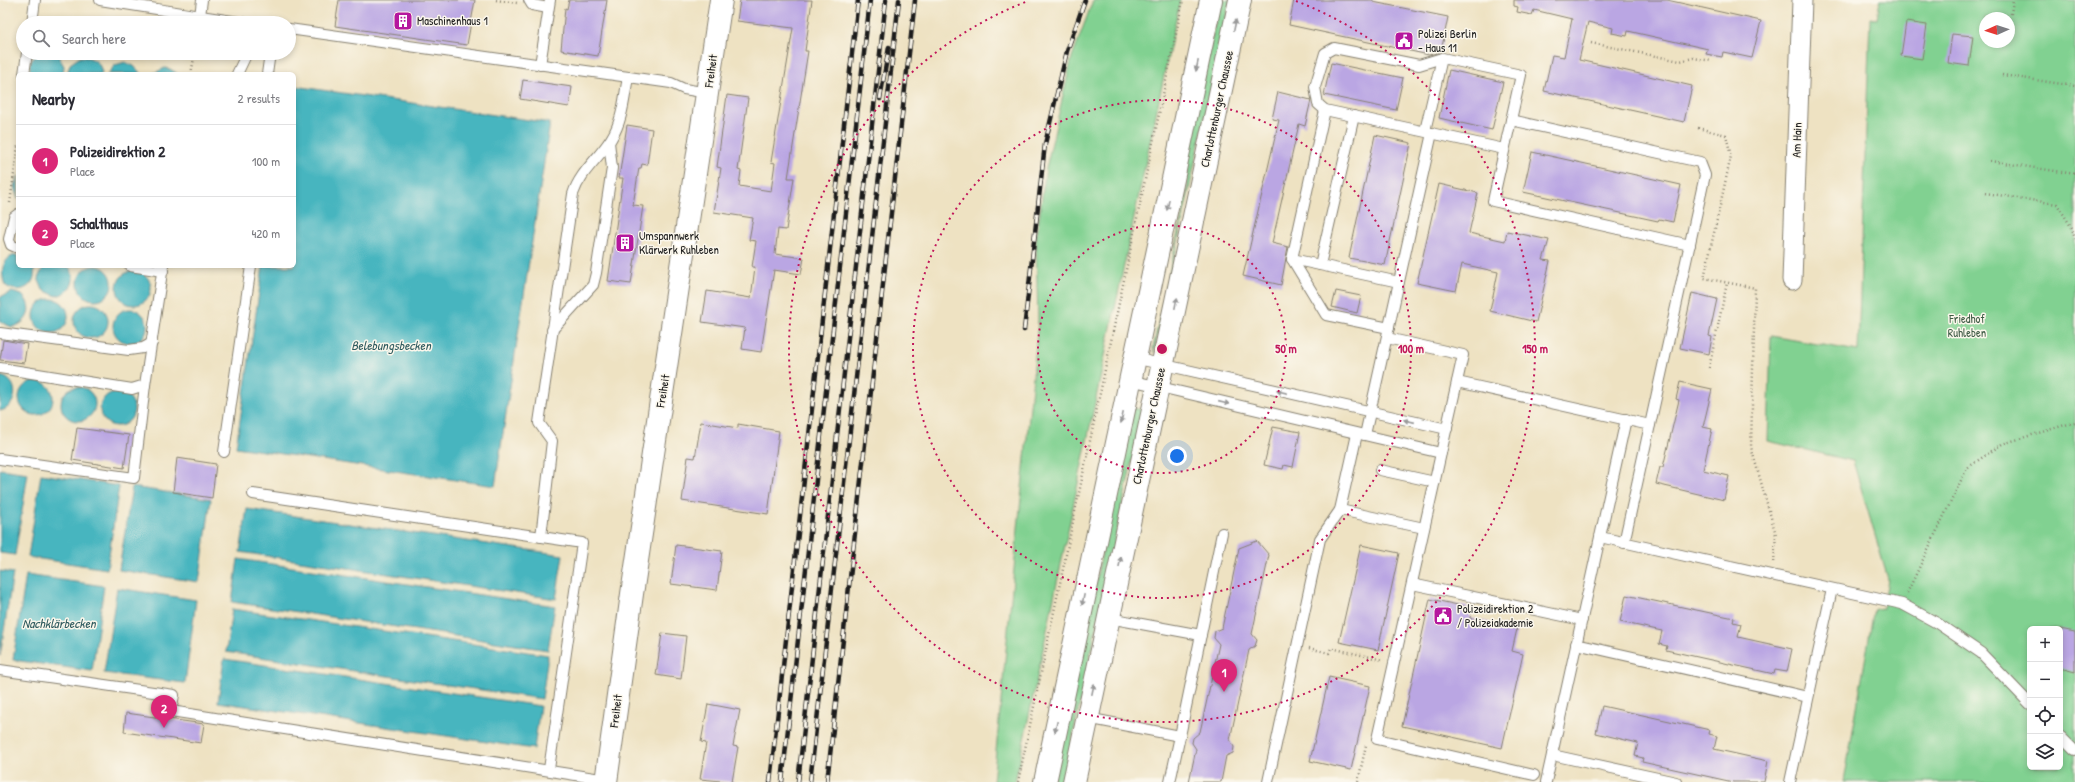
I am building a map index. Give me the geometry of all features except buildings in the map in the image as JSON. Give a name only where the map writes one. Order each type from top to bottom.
[{"type":"main road","name":"Freiheit","points":[[607,781],[632,594],[721,0]]},
{"type":"main road","points":[[1045,782],[1211,0]]},
{"type":"main road","name":"Charlottenburger Chaussee","points":[[1074,782],[1240,0]]},
{"type":"street","name":"Am Hain","points":[[1792,280],[1802,0]]},
{"type":"lane","points":[[33,16],[35,0]]},
{"type":"lane","points":[[100,0],[200,16],[202,0]]},
{"type":"lane","points":[[530,3],[549,4],[540,65]]},
{"type":"lane","points":[[296,30],[671,83],[684,89],[708,93]]},
{"type":"lane","points":[[1504,149],[1325,110],[1318,104],[1315,87],[1320,65],[1325,53],[1329,49],[1334,48],[1419,65],[1442,58],[1520,75],[1493,201],[1690,245]]},
{"type":"lane","points":[[1268,782],[1320,539],[1340,510],[1361,434],[1371,412],[1399,282],[1442,58]]},
{"type":"lane","points":[[24,72],[26,60]]},
{"type":"lane","points":[[238,72],[244,60]]},
{"type":"lane","points":[[267,72],[269,60]]},
{"type":"lane","points":[[541,537],[552,441],[539,423],[573,194],[576,184],[583,173],[609,142],[620,121],[628,77]]},
{"type":"lane","points":[[1325,110],[1292,259],[1326,314],[1389,328]]},
{"type":"lane","points":[[1320,265],[1354,116]]},
{"type":"lane","points":[[1511,120],[1700,162],[1705,175],[1624,543]]},
{"type":"lane","points":[[552,330],[593,285],[612,168],[609,142]]},
{"type":"lane","points":[[16,216],[9,239],[10,245],[16,247]]},
{"type":"lane","points":[[1292,259],[1399,282]]},
{"type":"lane","points":[[0,459],[134,478],[145,385],[163,269],[152,268]]},
{"type":"lane","points":[[224,452],[251,268]]},
{"type":"lane","points":[[0,333],[129,350],[143,348],[152,343]]},
{"type":"lane","points":[[1387,338],[1463,355],[1377,739],[1534,775]]},
{"type":"lane","points":[[1134,358],[1447,429]]},
{"type":"lane","points":[[0,368],[132,388],[145,385]]},
{"type":"lane","points":[[1130,380],[1441,453]]},
{"type":"lane","points":[[1457,382],[1650,425]]},
{"type":"lane","points":[[1546,782],[1626,420]]},
{"type":"lane","points":[[1380,470],[1435,482]]},
{"type":"lane","points":[[253,494],[582,543],[549,769]]},
{"type":"lane","points":[[1340,510],[1424,528]]},
{"type":"lane","points":[[1170,782],[1222,533]]},
{"type":"lane","points":[[1600,537],[1902,604],[1937,623],[1981,653],[2027,701]]},
{"type":"lane","points":[[1412,584],[1582,620]]},
{"type":"lane","points":[[1790,782],[1832,589]]},
{"type":"lane","points":[[1109,618],[1201,635]]},
{"type":"lane","points":[[1576,644],[1808,697]]},
{"type":"lane","points":[[0,670],[174,695],[171,711],[549,769],[607,781]]},
{"type":"lane","points":[[1087,718],[1180,736]]},
{"type":"lane","points":[[2063,739],[2075,751]]},
{"type":"lane","points":[[1552,755],[1676,782]]},
{"type":"path","points":[[496,0],[530,3]]},
{"type":"path","points":[[1018,782],[1183,0]]},
{"type":"path","points":[[2011,12],[2013,0]]},
{"type":"path","points":[[1591,43],[1680,61],[1693,58],[1712,61]]},
{"type":"path","points":[[192,72],[193,60]]},
{"type":"path","points":[[2002,75],[2075,86]]},
{"type":"path","points":[[1698,128],[1726,135],[1731,156],[1704,278],[1755,288],[1751,447],[1776,535],[1774,576]]},
{"type":"path","points":[[16,158],[10,198],[16,216]]},
{"type":"path","points":[[1990,161],[2075,174]]},
{"type":"path","points":[[1985,193],[2057,204],[2072,228],[2075,239]]},
{"type":"path","points":[[1709,368],[1727,283]]},
{"type":"path","points":[[1902,604],[1967,468],[2002,444],[2075,422]]},
{"type":"path","points":[[1297,646],[1329,653],[1331,648],[1394,662]]},
{"type":"path","points":[[1358,782],[1366,745],[1377,739]]},
{"type":"green space","points":[[1093,0],[1180,0],[1015,782],[993,782],[1038,320],[1036,241],[1046,168],[1072,57]]},
{"type":"green space","points":[[1220,0],[1230,0],[1154,353],[1153,348],[1187,191],[1189,146]]},
{"type":"green space","name":"Friedhof Ruhleben","points":[[1880,0],[2075,0],[2075,782],[1844,782],[1874,609],[1883,608],[1888,579],[1853,461],[1768,441],[1771,336],[1858,351],[1870,18],[1877,19]]},
{"type":"green space","points":[[1133,408],[1143,410],[1063,782],[1053,782]]},
{"type":"water","points":[[32,60],[60,60],[64,66],[63,72],[30,72],[30,62]]},
{"type":"water","points":[[76,60],[94,60],[100,66],[102,72],[68,72],[70,64]]},
{"type":"water","points":[[125,62],[134,66],[139,72],[110,72],[115,65]]},
{"type":"water","points":[[165,68],[175,72],[156,72]]},
{"type":"water","name":"Belebungsbecken","points":[[296,86],[550,123],[495,486],[236,447],[263,268],[296,268]]},
{"type":"water","points":[[16,181],[16,192],[14,186]]},
{"type":"water","points":[[16,255],[16,268],[33,268],[34,279],[31,284],[22,289],[16,290],[11,288],[5,285],[3,280],[5,262],[12,256]]},
{"type":"water","points":[[43,268],[70,268],[72,272],[73,281],[72,285],[66,292],[56,296],[43,290],[38,278]]},
{"type":"water","points":[[86,268],[104,268],[109,273],[112,280],[112,286],[109,293],[102,299],[98,300],[92,300],[85,297],[79,290],[78,286],[79,276]]},
{"type":"water","points":[[131,271],[137,271],[141,272],[148,278],[151,288],[150,295],[144,302],[137,305],[131,305],[127,304],[120,298],[117,291],[117,285],[118,281],[124,274]]},
{"type":"water","points":[[12,292],[22,295],[26,300],[29,310],[26,319],[18,325],[12,327],[0,322],[0,297]]},
{"type":"water","points":[[48,299],[54,299],[58,300],[65,306],[68,316],[67,323],[61,330],[54,333],[48,333],[44,332],[37,326],[34,319],[34,313],[35,309],[41,302]]},
{"type":"water","points":[[88,304],[94,304],[98,305],[105,311],[108,321],[107,328],[101,335],[94,338],[88,338],[84,337],[77,331],[74,324],[74,318],[75,314],[81,307]]},
{"type":"water","points":[[127,309],[133,309],[137,310],[144,316],[147,326],[146,333],[140,340],[133,343],[127,343],[123,342],[116,336],[113,329],[113,323],[114,319],[120,312]]},
{"type":"water","points":[[0,376],[7,378],[11,382],[15,393],[11,404],[0,411]]},
{"type":"water","points":[[33,381],[39,381],[43,382],[50,388],[53,398],[52,405],[46,412],[39,415],[33,415],[29,414],[22,408],[19,401],[19,395],[20,391],[26,384]]},
{"type":"water","points":[[75,387],[81,387],[85,388],[92,394],[95,404],[94,411],[88,418],[81,421],[75,421],[71,420],[64,414],[61,407],[61,401],[62,397],[68,390]]},
{"type":"water","points":[[114,392],[120,392],[124,393],[131,399],[134,409],[133,416],[127,423],[120,426],[114,426],[110,425],[103,419],[100,412],[100,406],[101,402],[107,395]]},
{"type":"water","points":[[0,469],[28,473],[15,555],[0,553]]},
{"type":"water","points":[[41,474],[119,486],[107,569],[28,557]]},
{"type":"water","points":[[132,487],[211,499],[199,582],[119,570]]},
{"type":"water","points":[[247,509],[563,555],[556,599],[240,552]]},
{"type":"water","points":[[238,559],[555,606],[548,650],[232,602]]},
{"type":"water","points":[[0,571],[13,573],[0,656]]},
{"type":"water","name":"Nachklärbecken","points":[[26,575],[104,586],[92,671],[13,660]]},
{"type":"water","points":[[117,588],[196,600],[185,683],[104,673]]},
{"type":"water","points":[[232,609],[548,655],[542,699],[226,652]]},
{"type":"water","points":[[224,659],[540,706],[534,749],[218,702]]},
{"type":"railway","points":[[770,782],[858,0]]},
{"type":"railway","points":[[782,782],[870,0]]},
{"type":"railway","points":[[798,782],[886,0]]},
{"type":"railway","points":[[810,782],[899,0]]},
{"type":"railway","points":[[827,782],[915,0]]},
{"type":"railway","points":[[1024,330],[1045,144],[1067,51],[1085,0]]},
{"type":"railway","points":[[880,99],[889,47]]},
{"type":"place","name":"Maschinenhaus 1","points":[[403,21]]},
{"type":"place","name":"Polizei Berlin - Haus 11","points":[[1404,41]]},
{"type":"place","name":"Umspannwerk Klärwerk Ruhleben","points":[[625,243]]},
{"type":"place","name":"Polizeidirektion 2 / Polizeiakademie","points":[[1443,616]]},
{"type":"place","name":"Polizeidirektion 2","points":[[1224,692]]},
{"type":"place","name":"Schalthaus","points":[[164,728]]}]
